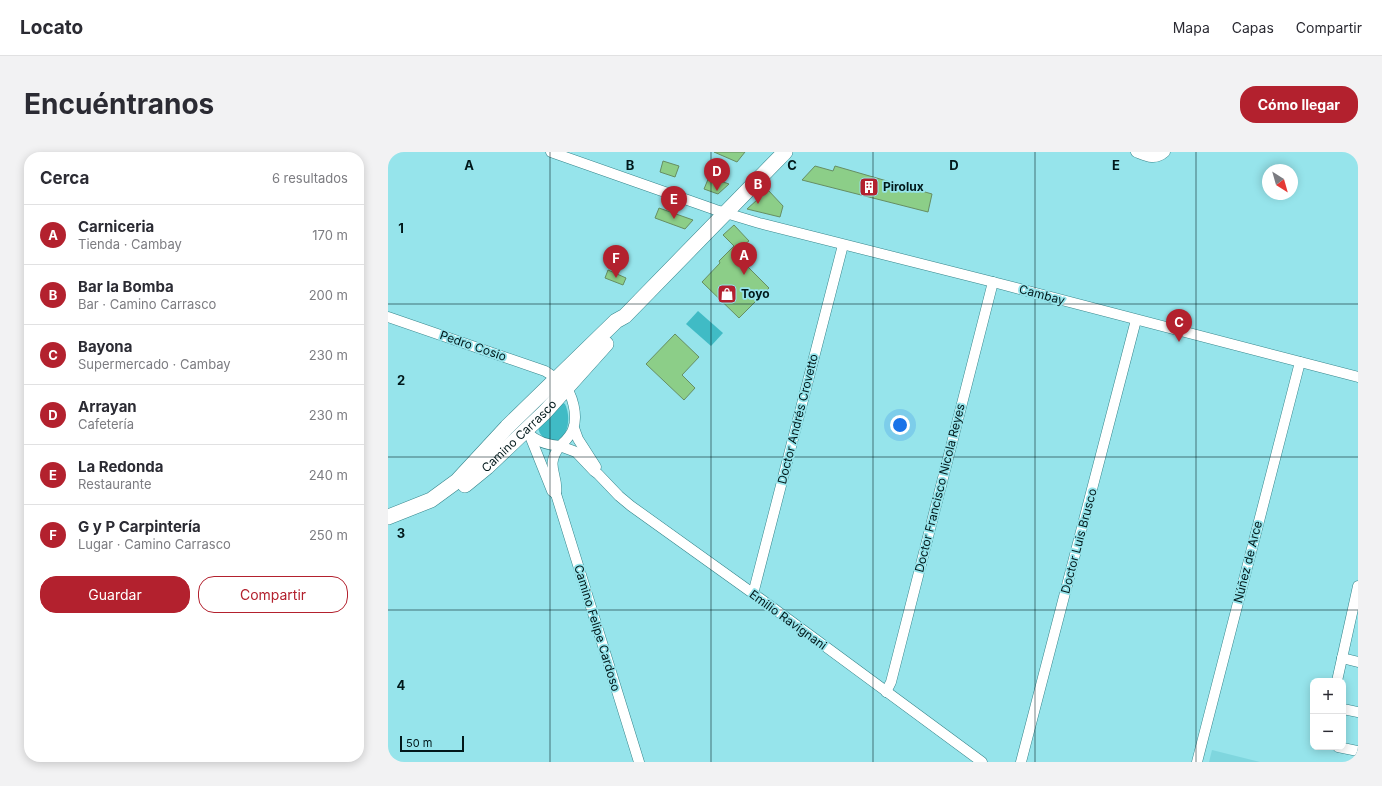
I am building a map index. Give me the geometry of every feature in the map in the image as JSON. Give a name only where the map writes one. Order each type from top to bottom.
[{"type":"main road","name":"Camino Carrasco","points":[[388,517],[431,500],[452,486],[468,471],[507,427],[562,384],[622,325],[625,316],[785,152]]},
{"type":"main road","name":"Camino Carrasco","points":[[388,524],[415,515],[454,494],[474,479],[528,434],[562,384]]},
{"type":"street","name":"Cambay","points":[[551,152],[759,223],[1358,377]]},
{"type":"street","points":[[1136,152],[1149,157],[1162,155]]},
{"type":"street","name":"Doctor Andrés Crovetto","points":[[753,594],[843,245]]},
{"type":"street","name":"Doctor Francisco Nicola Reyes","points":[[886,692],[891,682],[992,282]]},
{"type":"street","name":"Pedro Cosio","points":[[388,317],[545,371],[562,384]]},
{"type":"street","name":"Doctor Luis Brusco","points":[[1021,762],[1136,320]]},
{"type":"street","name":"Núñez de Arce","points":[[1197,762],[1300,362]]},
{"type":"street","name":"Emilio Ravignani","points":[[562,384],[570,394],[574,407],[574,428],[578,440],[597,469],[598,474]]},
{"type":"street","points":[[560,446],[574,428]]},
{"type":"street","name":"Emilio Ravignani","points":[[528,434],[546,444],[560,446],[576,452],[619,496],[631,506],[982,762]]},
{"type":"street","name":"Camino Felipe Cardoso","points":[[528,434],[552,491],[556,494]]},
{"type":"street","name":"Camino Felipe Cardoso","points":[[560,446],[552,458],[552,470],[556,494],[639,762]]},
{"type":"street","points":[[1338,678],[1358,586]]},
{"type":"street","points":[[1342,658],[1358,662]]},
{"type":"street","points":[[1346,710],[1358,712]]},
{"type":"street","points":[[1346,749],[1358,751]]},
{"type":"shaded area","points":[[698,311],[723,333],[711,346],[686,324]]},
{"type":"shaded area","points":[[563,403],[565,404],[568,414],[568,426],[566,431],[560,440],[555,442],[548,440],[541,435],[538,426]]},
{"type":"shaded area","points":[[1212,750],[1260,762],[1209,762]]},
{"type":"building","points":[[714,152],[745,152],[737,162]]},
{"type":"building","points":[[663,161],[679,166],[675,177],[660,172]]},
{"type":"building","name":"Pirolux","points":[[815,166],[833,171],[835,166],[932,194],[928,212],[802,180]]},
{"type":"building","points":[[709,177],[729,184],[718,194],[704,189]]},
{"type":"building","points":[[768,190],[783,206],[780,217],[747,209]]},
{"type":"building","points":[[659,208],[693,220],[685,229],[655,218]]},
{"type":"building","points":[[734,225],[749,241],[745,244],[749,249],[745,264],[769,288],[739,318],[702,282],[720,263],[719,261],[734,246],[723,235]]},
{"type":"building","points":[[608,270],[626,278],[623,285],[605,278]]},
{"type":"building","points":[[675,334],[699,357],[682,375],[695,388],[684,400],[646,364]]},
{"type":"place","name":"Pirolux","points":[[869,187]]},
{"type":"place","name":"Arrayan","points":[[717,191]]},
{"type":"place","name":"Bar la Bomba","points":[[758,204]]},
{"type":"place","name":"La Redonda","points":[[674,219]]},
{"type":"place","name":"Carniceria","points":[[744,275]]},
{"type":"place","name":"G y P Carpintería","points":[[616,278]]},
{"type":"place","name":"Toyo","points":[[727,294]]},
{"type":"place","name":"Bayona","points":[[1179,342]]}]
